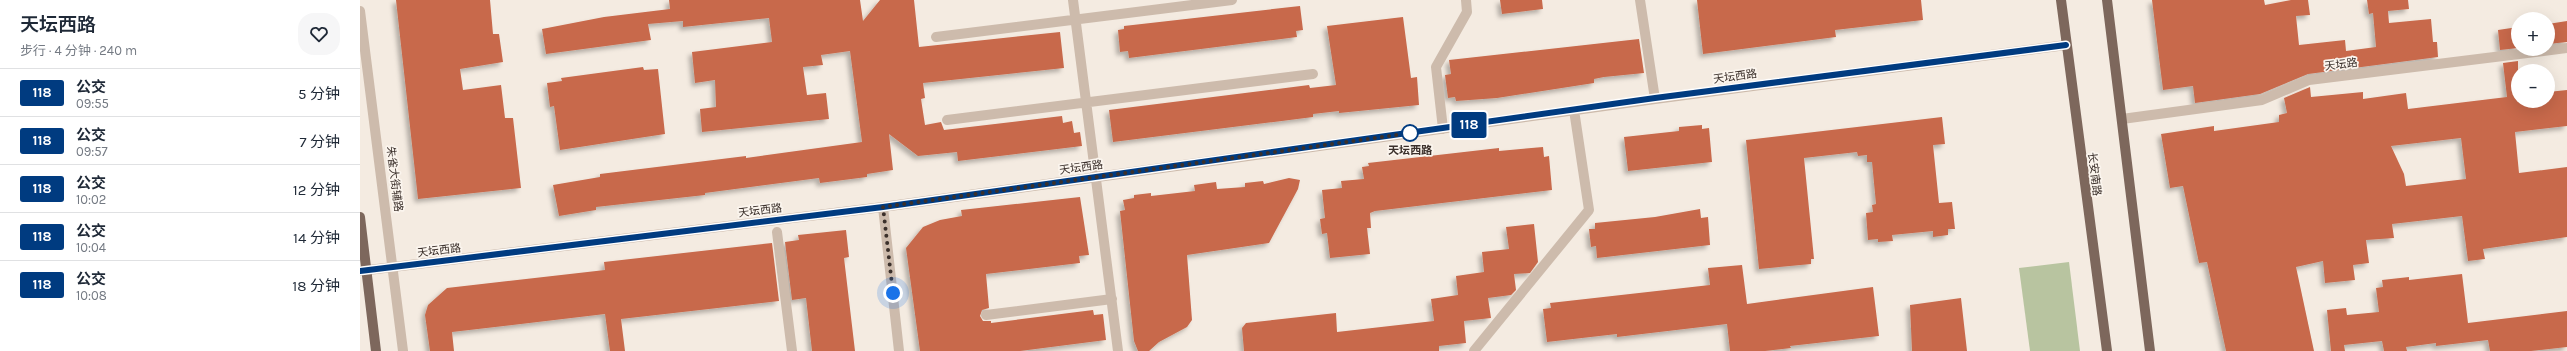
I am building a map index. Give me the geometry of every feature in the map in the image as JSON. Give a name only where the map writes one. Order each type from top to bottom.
[{"type":"main road","name":"长安南路","points":[[2061,0],[2106,350]]},
{"type":"main road","points":[[2107,0],[2150,351]]},
{"type":"main road","points":[[360,217],[363,270],[376,351]]},
{"type":"street","points":[[1073,0],[1098,177],[1118,351]]},
{"type":"street","points":[[936,37],[1232,0]]},
{"type":"street","points":[[1443,128],[1436,68],[1467,12],[1466,0]]},
{"type":"street","points":[[1640,0],[1655,98]]},
{"type":"street","name":"朱雀大街辅路","points":[[360,11],[394,267],[403,351]]},
{"type":"street","name":"天坛西路","points":[[363,270],[883,207],[1655,98],[2066,45]]},
{"type":"street","name":"天坛路","points":[[2122,119],[2262,100],[2309,80],[2567,48]]},
{"type":"street","points":[[947,120],[1313,74]]},
{"type":"street","points":[[1474,351],[1589,210],[1574,110]]},
{"type":"street","points":[[883,207],[899,351]]},
{"type":"street","points":[[777,232],[792,351]]},
{"type":"street","points":[[986,315],[1112,299]]},
{"type":"green space","points":[[2069,262],[2080,351],[2030,351],[2019,268]]},
{"type":"building","points":[[396,0],[490,0],[493,34],[499,34],[503,62],[460,69],[463,90],[501,85],[505,118],[513,118],[521,188],[418,199]]},
{"type":"building","points":[[669,0],[860,0],[863,21],[880,0],[914,0],[919,47],[1060,32],[1064,68],[923,83],[925,98],[921,99],[925,125],[941,122],[944,130],[1062,116],[1063,123],[1072,121],[1074,133],[1080,132],[1082,146],[958,161],[957,152],[918,156],[889,134],[893,170],[867,174],[867,177],[820,183],[819,178],[705,193],[705,195],[596,207],[596,210],[559,216],[553,185],[600,177],[600,174],[746,156],[746,158],[862,142],[850,51],[821,55],[823,65],[803,67],[807,95],[826,93],[829,119],[702,132],[700,109],[716,107],[715,80],[695,83],[692,52],[772,42],[769,18],[683,27],[683,21],[648,24],[651,40],[546,54],[542,29],[604,17],[670,9]]},
{"type":"building","points":[[1500,0],[1542,0],[1543,9],[1502,14]]},
{"type":"building","points":[[1697,0],[1921,0],[1923,20],[1835,30],[1836,37],[1703,54]]},
{"type":"building","points":[[2152,0],[2264,0],[2265,5],[2291,0],[2308,0],[2310,15],[2296,16],[2299,45],[2345,40],[2346,51],[2376,47],[2373,13],[2369,14],[2367,0],[2408,0],[2409,9],[2388,11],[2389,23],[2431,19],[2433,42],[2437,42],[2438,57],[2308,74],[2260,94],[2195,103],[2193,86],[2163,90]]},
{"type":"building","points":[[1300,6],[1303,30],[1296,31],[1297,37],[1129,58],[1128,51],[1120,52],[1118,30],[1124,29],[1124,26]]},
{"type":"building","points":[[1403,17],[1411,78],[1417,77],[1419,105],[1339,113],[1339,111],[1313,114],[1313,117],[1113,142],[1109,110],[1309,85],[1310,88],[1336,85],[1327,26]]},
{"type":"building","points":[[2567,21],[2567,42],[2555,43],[2555,23]]},
{"type":"building","points":[[2511,28],[2511,49],[2500,50],[2498,30]]},
{"type":"building","points":[[1639,39],[1644,73],[1604,77],[1594,79],[1594,83],[1497,98],[1456,101],[1455,97],[1448,98],[1445,75],[1451,74],[1449,60]]},
{"type":"building","points":[[2518,61],[2518,64],[2511,64],[2511,108],[2555,108],[2555,91],[2567,90],[2567,126],[2515,132],[2519,173],[2567,167],[2567,237],[2483,249],[2485,259],[2468,261],[2462,216],[2392,224],[2394,238],[2366,240],[2369,263],[2353,265],[2355,280],[2325,283],[2323,261],[2296,267],[2314,351],[2226,351],[2207,262],[2199,263],[2183,186],[2170,188],[2161,134],[2214,126],[2214,131],[2279,122],[2279,115],[2287,113],[2284,98],[2310,87],[2311,97],[2363,92],[2363,99],[2406,93],[2408,109],[2507,97],[2503,63]],"holes":[[[2461,138],[2466,179],[2406,186],[2404,174],[2391,146]]]},
{"type":"building","points":[[643,67],[644,70],[658,69],[665,134],[560,150],[554,106],[550,107],[547,83],[562,81],[561,78]]},
{"type":"building","points":[[1942,117],[1945,144],[1933,145],[1939,203],[1952,202],[1955,229],[1948,229],[1948,235],[1933,237],[1933,231],[1892,235],[1893,241],[1878,242],[1878,239],[1868,240],[1866,213],[1873,212],[1872,205],[1876,204],[1872,162],[1867,162],[1867,155],[1858,156],[1857,152],[1804,158],[1814,259],[1811,259],[1811,264],[1759,269],[1746,140]]},
{"type":"building","points":[[1702,125],[1702,129],[1709,128],[1712,162],[1628,171],[1624,137],[1679,131],[1679,127]]},
{"type":"building","points":[[1543,147],[1544,157],[1549,156],[1552,190],[1375,211],[1370,213],[1371,228],[1367,228],[1370,254],[1330,258],[1327,233],[1322,234],[1320,219],[1325,218],[1322,190],[1342,188],[1341,181],[1364,179],[1362,167],[1369,166],[1368,163],[1499,148],[1499,151]]},
{"type":"building","points":[[1289,178],[1300,180],[1298,189],[1269,243],[1187,255],[1192,320],[1187,327],[1159,342],[1149,351],[1138,351],[1134,341],[1120,211],[1125,210],[1123,200],[1134,198],[1134,195],[1151,193],[1151,196],[1195,191],[1194,185],[1216,182],[1217,189],[1245,187],[1245,183],[1263,181],[1264,184]]},
{"type":"building","points":[[1080,197],[1089,255],[1079,256],[1080,263],[986,274],[989,308],[982,310],[980,316],[983,321],[991,321],[991,323],[1093,310],[1094,315],[1103,314],[1106,340],[1020,351],[920,351],[906,248],[923,227],[940,220],[962,216],[961,210]]},
{"type":"building","points":[[1700,209],[1701,218],[1708,217],[1710,245],[1597,258],[1596,246],[1591,247],[1589,229],[1595,229],[1595,223],[1655,217]]},
{"type":"building","points":[[1534,224],[1538,262],[1530,273],[1514,274],[1516,290],[1511,295],[1488,298],[1491,318],[1464,321],[1466,343],[1439,346],[1439,351],[1244,351],[1242,328],[1246,323],[1336,313],[1337,332],[1434,321],[1431,299],[1458,295],[1456,276],[1484,272],[1482,252],[1509,249],[1506,227]]},
{"type":"building","points":[[846,230],[849,257],[844,258],[855,351],[812,351],[806,298],[792,300],[785,242],[799,240],[798,235]]},
{"type":"building","points":[[772,243],[779,301],[621,319],[625,351],[610,351],[605,314],[452,332],[454,351],[430,351],[425,315],[428,305],[447,288],[605,270],[604,262]]},
{"type":"building","points":[[1742,265],[1747,304],[1873,287],[1879,336],[1790,346],[1791,348],[1765,351],[1730,351],[1727,324],[1617,337],[1617,334],[1547,342],[1543,309],[1551,308],[1550,303],[1710,285],[1708,268]]},
{"type":"building","points":[[2462,274],[2468,323],[2567,311],[2567,347],[2531,351],[2490,351],[2488,340],[2436,346],[2436,343],[2406,347],[2407,351],[2384,351],[2382,341],[2344,345],[2345,351],[2331,351],[2327,310],[2346,308],[2347,315],[2379,312],[2376,288],[2383,287],[2382,280],[2409,277],[2409,280]]},
{"type":"building","points":[[1961,298],[1967,351],[1912,351],[1910,305]]},
{"type":"bus line","name":"118","points":[[360,271],[883,207],[1655,98],[2032,48],[2066,45]]},
{"type":"place","name":"天坛西路","points":[[1410,133]]},
{"type":"route","points":[[893,293],[883,207],[1410,133]]}]
